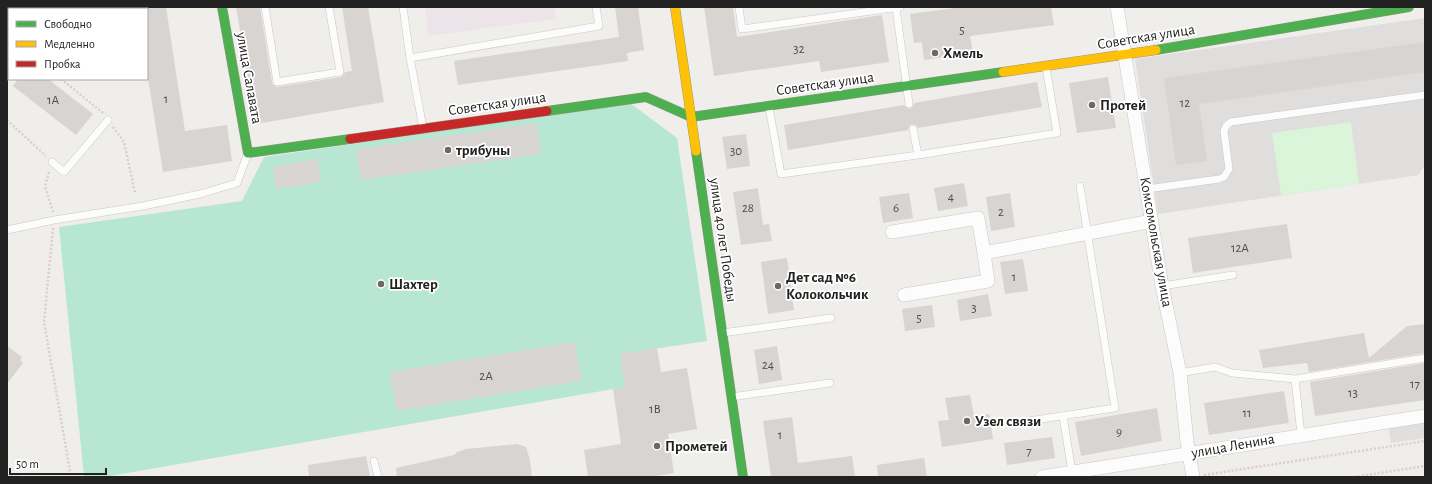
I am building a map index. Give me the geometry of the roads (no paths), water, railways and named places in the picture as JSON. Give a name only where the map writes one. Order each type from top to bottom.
[{"type":"street","name":"улица Салавата","points":[[222,7],[248,153]]},
{"type":"street","name":"улица 40 лет Победы","points":[[675,7],[742,477]]},
{"type":"street","name":"Комсомольская улица","points":[[1117,7],[1162,286],[1180,373],[1193,477]]},
{"type":"street","name":"Советская улица","points":[[248,153],[646,97],[691,117],[1125,55],[1376,10],[1410,7]]},
{"type":"street","points":[[892,232],[978,218],[988,281],[904,295]]},
{"type":"street","points":[[984,253],[1152,221]]},
{"type":"street","name":"улица Ленина","points":[[1042,477],[1425,416]]},
{"type":"lane","points":[[266,7],[277,82],[340,72],[329,7]]},
{"type":"lane","points":[[403,7],[410,58],[423,128]]},
{"type":"lane","points":[[410,58],[599,26],[596,7]]},
{"type":"lane","points":[[739,7],[742,29],[898,7],[909,104]]},
{"type":"lane","points":[[769,106],[781,174],[918,155],[1057,133],[1046,66]]},
{"type":"lane","points":[[1146,189],[1219,179],[1224,177],[1229,170],[1224,131],[1226,126],[1231,122],[1425,95]]},
{"type":"lane","points":[[52,162],[64,172],[108,120]]},
{"type":"lane","points":[[913,129],[918,155]]},
{"type":"lane","points":[[7,230],[54,220],[143,206],[200,194],[237,182],[248,153]]},
{"type":"lane","points":[[1014,424],[1116,408],[1086,233],[1080,186]]},
{"type":"lane","points":[[1162,286],[1234,274]]},
{"type":"lane","points":[[722,333],[831,318]]},
{"type":"lane","points":[[1180,373],[1215,367],[1232,373],[1295,379],[1425,358]]},
{"type":"lane","points":[[1295,379],[1301,435]]},
{"type":"lane","points":[[731,397],[830,383]]},
{"type":"lane","points":[[1063,416],[1072,472]]},
{"type":"lane","points":[[374,461],[378,477]]},
{"type":"place","name":"Хмель","points":[[935,53]]},
{"type":"place","name":"Протей","points":[[1092,105]]},
{"type":"place","name":"трибуны","points":[[448,150]]},
{"type":"place","name":"Шахтер","points":[[381,284]]},
{"type":"place","name":"Дет сад №6 Колокольчик","points":[[778,286]]},
{"type":"place","name":"Узел связи","points":[[967,421]]},
{"type":"place","name":"Прометей","points":[[657,446]]}]
